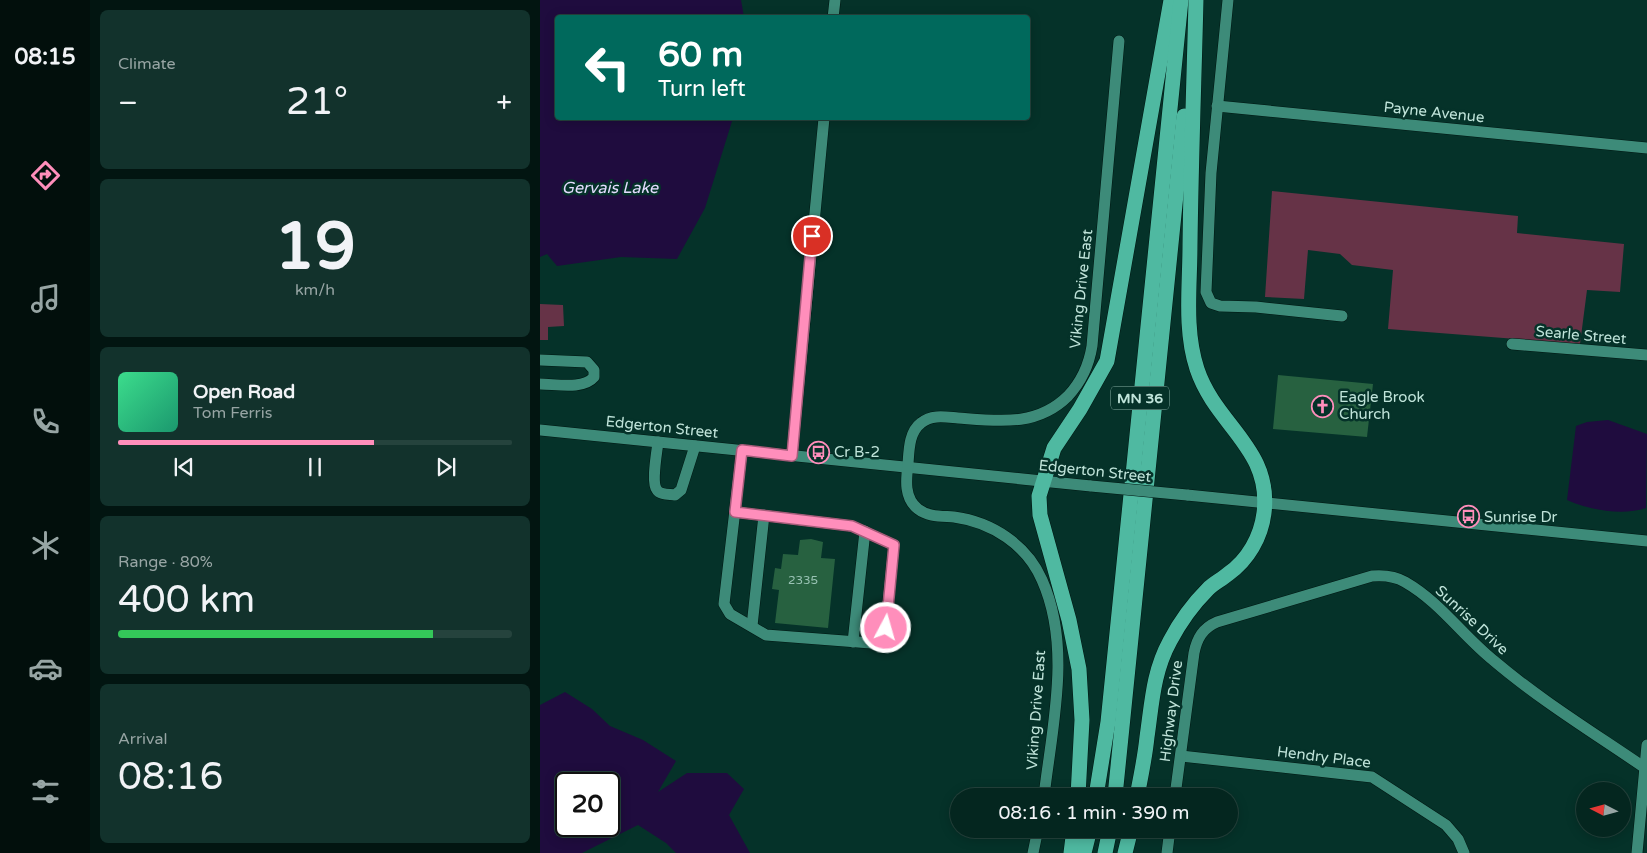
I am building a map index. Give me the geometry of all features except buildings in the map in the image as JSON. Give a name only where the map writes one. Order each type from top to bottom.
[{"type":"highway","points":[[1078,788],[1082,720],[1080,669],[1069,620],[1040,515],[1039,496],[1042,481],[1054,448],[1080,409],[1107,361],[1171,0]]},
{"type":"highway","name":"MN 36","points":[[1097,788],[1108,722],[1181,0]]},
{"type":"highway","points":[[1138,788],[1154,684],[1168,644],[1178,626],[1202,596],[1215,582],[1239,565],[1249,553],[1261,528],[1265,503],[1264,478],[1259,464],[1214,404],[1197,369],[1192,348],[1190,239],[1196,0]]},
{"type":"highway","name":"MN 36","points":[[1116,788],[1196,0]]},
{"type":"highway","points":[[1071,853],[1073,838]]},
{"type":"highway","points":[[1084,853],[1088,838]]},
{"type":"highway","points":[[1105,853],[1108,838]]},
{"type":"highway","points":[[1125,853],[1129,838]]},
{"type":"street","points":[[833,15],[835,0]]},
{"type":"street","points":[[1228,0],[1217,106],[1206,255],[1206,292],[1211,303],[1220,306],[1256,307],[1342,316]]},
{"type":"street","name":"Viking Drive East","points":[[1045,788],[1055,706],[1057,657],[1053,613],[1042,580],[1024,553],[997,531],[970,520],[930,515],[917,509],[907,490],[907,467],[912,435],[916,428],[926,419],[942,416],[996,421],[1024,420],[1051,410],[1081,380],[1087,367],[1092,346],[1119,41]]},
{"type":"street","name":"Payne Avenue","points":[[1217,106],[1647,148]]},
{"type":"street","points":[[792,456],[824,120]]},
{"type":"street","name":"Searle Street","points":[[1512,344],[1647,355]]},
{"type":"street","points":[[540,360],[587,362],[594,370],[594,377],[589,383],[580,385],[540,384]]},
{"type":"street","name":"Edgerton Street","points":[[540,430],[1647,541]]},
{"type":"street","points":[[658,442],[654,483],[657,490],[662,493],[675,495],[681,490],[695,446]]},
{"type":"street","points":[[735,512],[828,521],[852,526],[894,545],[884,644],[766,635],[730,614],[724,604],[742,450]]},
{"type":"street","points":[[752,626],[764,515]]},
{"type":"street","points":[[853,642],[865,531]]},
{"type":"street","name":"Sunrise Drive","points":[[1203,631],[1217,622],[1372,576],[1393,577],[1412,586],[1446,613],[1476,645],[1506,671],[1645,768]]},
{"type":"street","name":"Highway Drive","points":[[1176,788],[1194,653],[1197,640],[1203,631]]},
{"type":"street","points":[[1637,853],[1643,836],[1647,745]]},
{"type":"street","name":"Hendry Place","points":[[1181,756],[1372,777],[1446,825],[1458,839],[1464,853]]},
{"type":"street","points":[[1033,853],[1036,838]]},
{"type":"street","points":[[1167,853],[1169,838]]},
{"type":"shaded area","points":[[1272,191],[1518,216],[1517,233],[1624,244],[1620,292],[1587,290],[1580,344],[1388,329],[1393,270],[1352,265],[1340,254],[1308,250],[1304,299],[1265,297]]},
{"type":"shaded area","points":[[540,304],[563,305],[564,326],[548,327],[548,340],[540,340]]},
{"type":"water","name":"Gervais Lake","points":[[540,0],[741,0],[744,15],[555,15],[555,120],[732,120],[705,208],[677,259],[621,257],[557,266],[547,254],[540,257]]},
{"type":"water","points":[[1608,420],[1647,434],[1646,508],[1627,512],[1606,511],[1586,507],[1567,500],[1576,426],[1587,422]]},
{"type":"water","points":[[565,692],[592,709],[610,726],[643,740],[676,761],[658,792],[687,773],[727,773],[744,789],[729,815],[750,853],[676,853],[666,843],[638,825],[620,834],[620,772],[555,772],[555,837],[614,837],[582,853],[540,853],[540,705]]},
{"type":"place","name":"Eagle Brook Church","points":[[1323,406]]},
{"type":"place","name":"Cr B-2","points":[[818,452]]},
{"type":"place","name":"Sunrise Dr","points":[[1468,517]]},
{"type":"route","points":[[812,236],[792,456],[742,450],[735,512],[828,521],[852,526],[885,539],[894,545],[886,628]]}]
